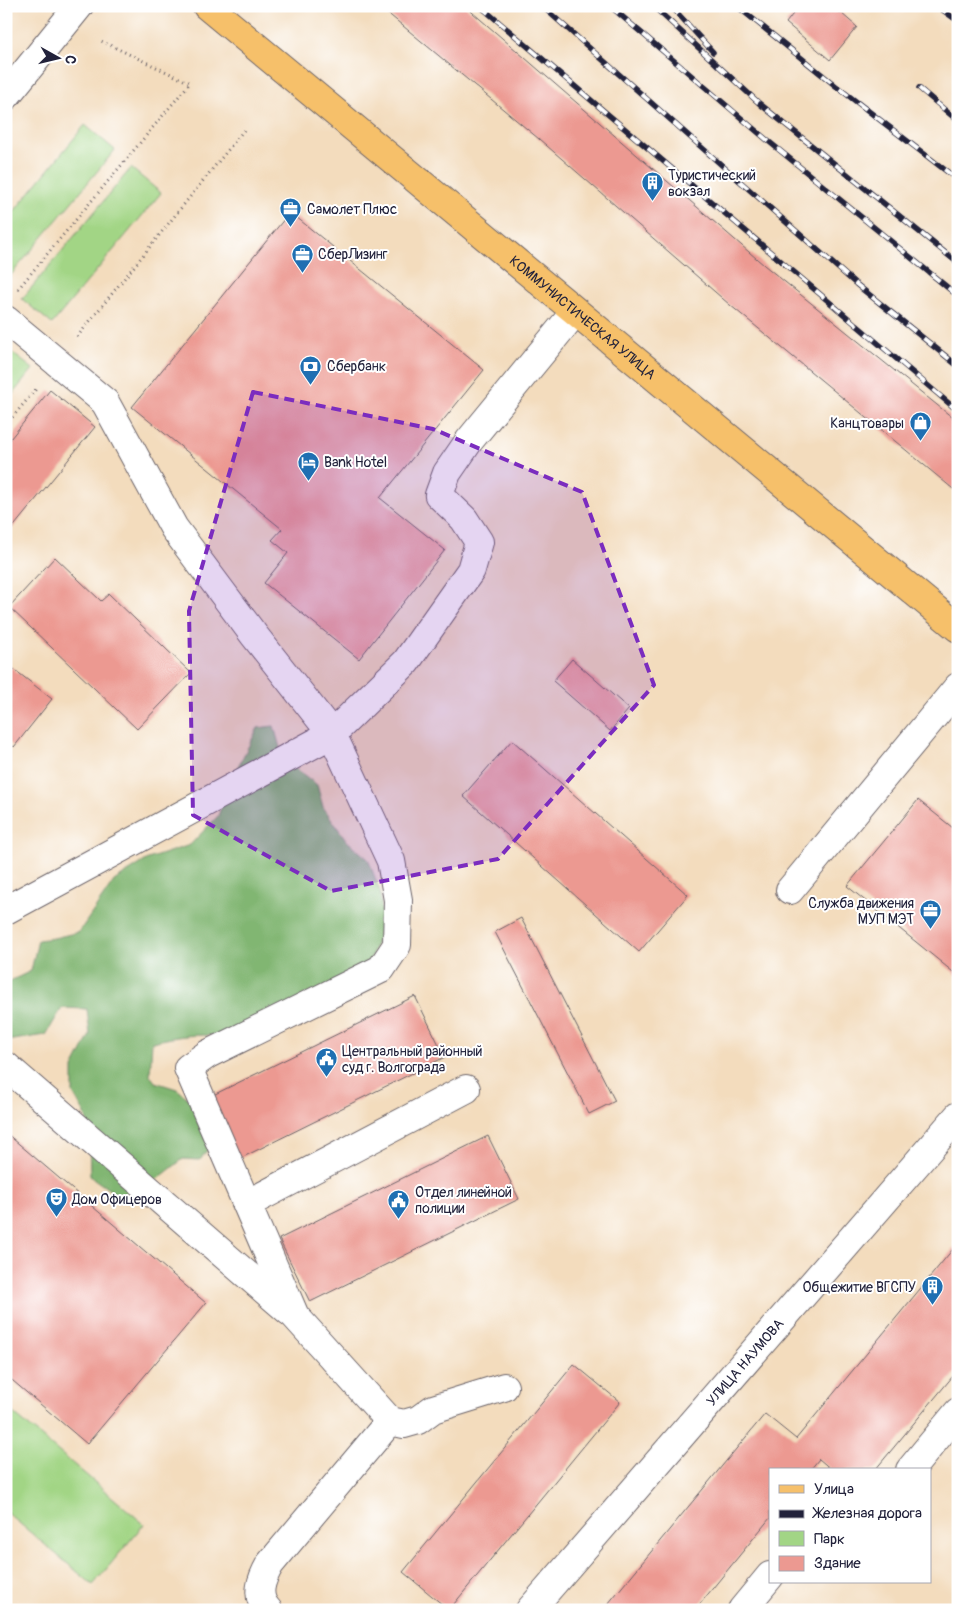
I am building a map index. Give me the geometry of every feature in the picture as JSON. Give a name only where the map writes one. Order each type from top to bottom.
[{"type":"main road","name":"КОММУНИСТИЧЕСКАЯ УЛИЦА","points":[[207,6],[958,628]]},
{"type":"street","points":[[6,96],[79,6]]},
{"type":"street","points":[[9,308],[57,362],[105,402],[174,528],[254,635],[332,734],[391,861],[398,900],[397,945],[381,969],[208,1054],[188,1068],[295,1316]]},
{"type":"street","points":[[6,910],[332,734],[406,662],[471,570],[479,542],[464,519],[438,495],[446,473],[475,434],[576,312]]},
{"type":"street","points":[[790,890],[958,688]]},
{"type":"street","points":[[6,1066],[295,1316],[390,1421],[404,1424],[418,1420],[433,1409],[504,1387]]},
{"type":"street","points":[[247,1204],[466,1089]]},
{"type":"street","name":"УЛИЦА НАУМОВА","points":[[530,1610],[958,1116]]},
{"type":"street","points":[[912,1468],[958,1412]]},
{"type":"street","points":[[268,1610],[261,1598],[260,1580],[270,1564],[390,1421]]},
{"type":"street","points":[[742,1610],[769,1577]]},
{"type":"path","points":[[9,308],[190,83],[99,40]]},
{"type":"path","points":[[6,425],[244,130]]},
{"type":"highlighted area","points":[[253,392],[433,429],[582,492],[654,685],[498,859],[331,891],[193,815],[189,611]]},
{"type":"green space","points":[[85,125],[115,150],[6,281],[6,221]]},
{"type":"green space","points":[[131,168],[161,193],[52,324],[22,299]]},
{"type":"green space","points":[[6,348],[33,369],[6,402]]},
{"type":"green space","points":[[274,726],[283,759],[317,785],[323,807],[347,841],[368,859],[380,891],[383,924],[372,956],[364,970],[224,1037],[188,1036],[152,1042],[150,1075],[155,1082],[177,1089],[195,1104],[211,1145],[200,1160],[183,1159],[159,1178],[118,1196],[90,1176],[89,1129],[85,1114],[73,1093],[73,1068],[90,1035],[87,1009],[62,1008],[46,1035],[6,1041],[6,980],[10,981],[31,971],[38,940],[79,932],[114,881],[148,859],[190,845],[218,816],[231,780],[258,728]]},
{"type":"green space","points":[[6,1407],[144,1524],[93,1585],[6,1512]]},
{"type":"building","name":"Туристический вокзал","points":[[379,6],[465,6],[764,265],[958,422],[958,493],[730,305],[539,139]]},
{"type":"building","points":[[799,6],[833,6],[857,27],[830,60],[786,23]]},
{"type":"building","name":"Сбербанк","points":[[290,212],[484,370],[380,498],[445,550],[359,659],[264,583],[288,553],[272,540],[282,529],[132,407]]},
{"type":"building","points":[[50,390],[95,427],[6,536],[6,444]]},
{"type":"building","points":[[55,557],[101,601],[109,594],[191,673],[137,729],[9,607]]},
{"type":"building","points":[[572,659],[629,709],[610,731],[553,681]]},
{"type":"building","points":[[6,663],[52,699],[14,747],[6,740]]},
{"type":"building","points":[[512,740],[688,895],[639,952],[463,796]]},
{"type":"building","name":"Служба движения МУП МЭТ","points":[[918,800],[958,832],[958,976],[847,886]]},
{"type":"building","points":[[521,918],[615,1101],[589,1114],[495,932]]},
{"type":"building","name":"Центральный районный суд г. Волгограда","points":[[415,996],[445,1057],[237,1160],[207,1098]]},
{"type":"building","name":"Дом Офицеров","points":[[6,1133],[206,1303],[87,1444],[6,1375]]},
{"type":"building","name":"Отдел линейной полиции","points":[[488,1136],[519,1199],[310,1302],[279,1239]]},
{"type":"building","points":[[958,1243],[958,1370],[877,1468],[830,1468],[819,1459],[812,1468],[769,1468],[769,1519],[695,1610],[603,1610],[765,1414],[796,1439]]},
{"type":"building","points":[[574,1364],[620,1402],[449,1610],[403,1572]]},
{"type":"railway","points":[[480,6],[958,411]]},
{"type":"railway","points":[[542,6],[856,284],[958,366]]},
{"type":"railway","points":[[610,6],[767,140],[958,296]]},
{"type":"railway","points":[[653,6],[760,104],[958,263]]},
{"type":"railway","points":[[671,6],[713,52]]},
{"type":"railway","points":[[737,6],[836,86],[958,180]]},
{"type":"railway","points":[[937,6],[958,21]]},
{"type":"railway","points":[[919,88],[958,121]]},
{"type":"place","name":"Туристический вокзал","points":[[652,202]]},
{"type":"place","name":"Самолет Плюс","points":[[291,228]]},
{"type":"place","name":"СберЛизинг","points":[[302,273]]},
{"type":"place","name":"Сбербанк","points":[[311,385]]},
{"type":"place","name":"Канцтовары","points":[[920,442]]},
{"type":"place","name":"Bank Hotel","points":[[308,481]]},
{"type":"place","name":"Служба движения МУП МЭТ","points":[[930,930]]},
{"type":"place","name":"Центральный районный суд г. Волгограда","points":[[326,1078]]},
{"type":"place","name":"Дом Офицеров","points":[[56,1218]]},
{"type":"place","name":"Отдел линейной полиции","points":[[399,1219]]},
{"type":"place","name":"Общежитие ВГСПУ","points":[[932,1306]]}]
